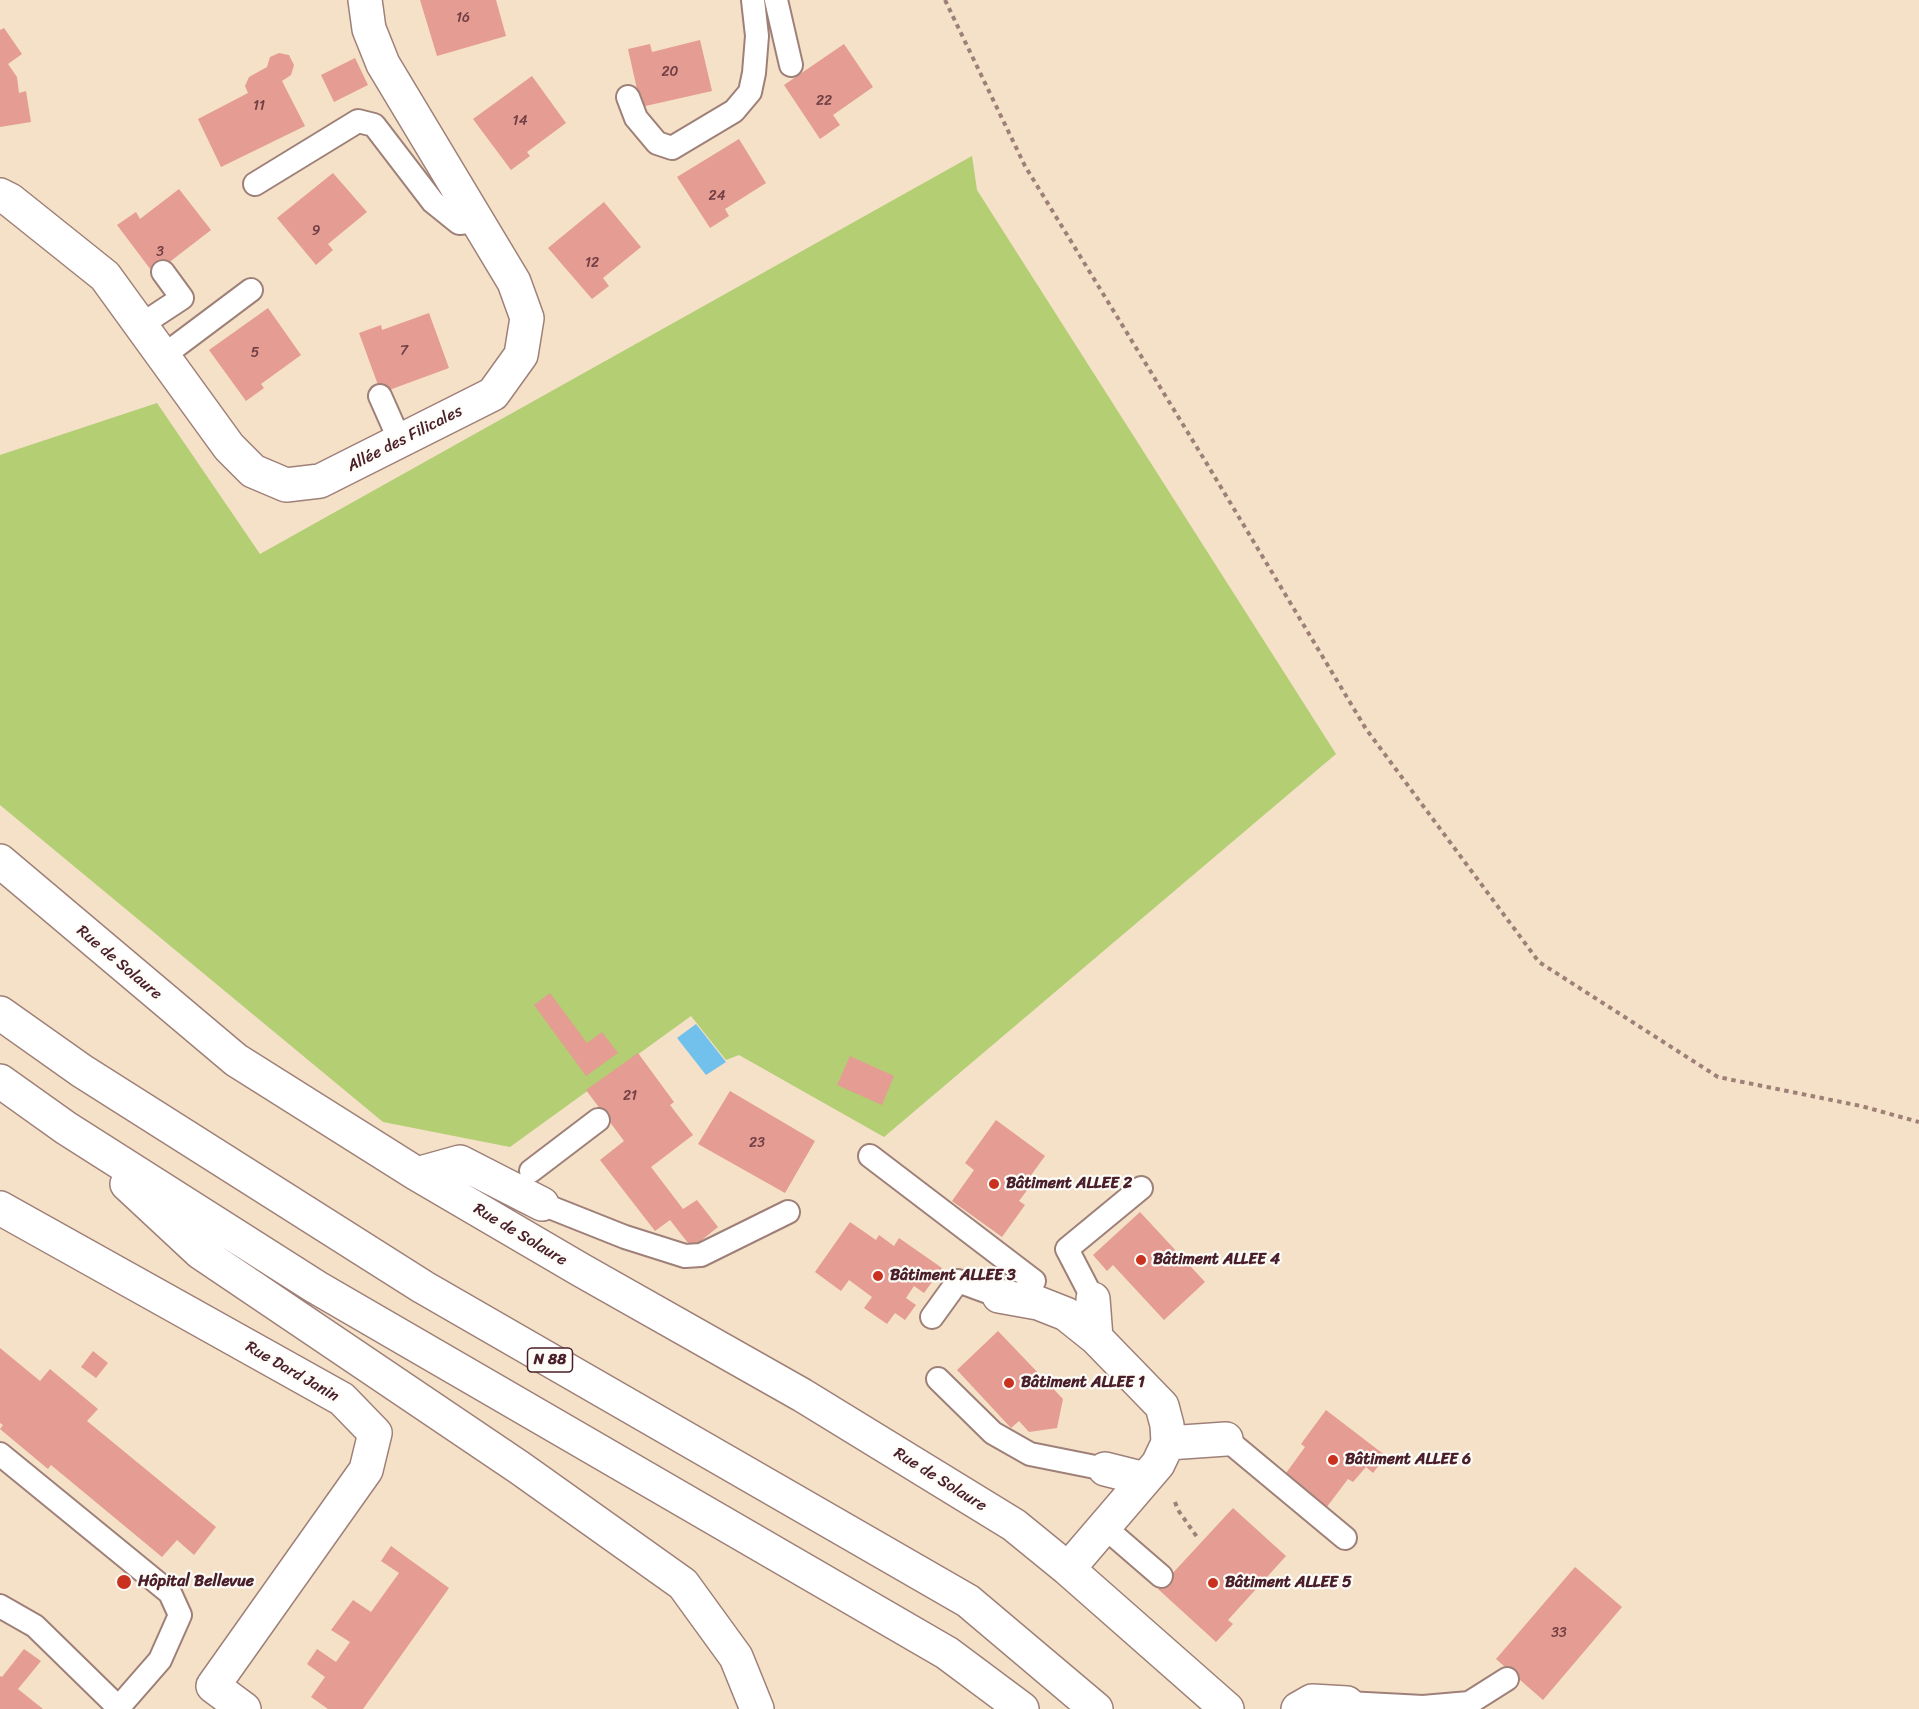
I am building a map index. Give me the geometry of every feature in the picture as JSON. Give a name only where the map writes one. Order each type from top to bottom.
[{"type":"main road","name":"Allée des Filicales","points":[[0,195],[10,200],[105,276],[229,447],[253,471],[286,485],[320,481],[493,394],[521,355],[527,318],[514,282],[383,64],[369,29],[365,0]]},
{"type":"main road","name":"Rue de Solaure","points":[[0,861],[236,1060],[417,1174],[802,1395],[1014,1526],[1068,1569],[1227,1709]]},
{"type":"main road","name":"N 88","points":[[0,1013],[92,1077],[423,1287],[968,1601],[1096,1709]]},
{"type":"main road","points":[[0,1081],[66,1128],[316,1287],[947,1653],[1022,1709]]},
{"type":"main road","points":[[66,1128],[200,1252],[520,1468],[683,1584],[736,1657],[757,1709]]},
{"type":"main road","points":[[417,1174],[460,1162],[519,1179],[542,1204]]},
{"type":"main road","name":"Rue Dard Janin","points":[[0,1208],[342,1399],[375,1433],[366,1470],[213,1686],[244,1709]]},
{"type":"main road","points":[[999,1296],[1036,1292],[1066,1314],[1096,1338],[1162,1406],[1167,1425],[1159,1466],[1111,1532],[1068,1569]]},
{"type":"main road","points":[[1093,1299],[1096,1338]]},
{"type":"main road","points":[[1105,1469],[1159,1466],[1226,1439]]},
{"type":"lane","points":[[628,97],[636,118],[657,143],[672,148],[734,111],[750,92],[754,73],[757,36],[753,0]]},
{"type":"lane","points":[[776,0],[790,65]]},
{"type":"lane","points":[[255,184],[358,121],[374,125],[433,202],[459,223],[477,221]]},
{"type":"lane","points":[[141,325],[182,297],[163,273]]},
{"type":"lane","points":[[163,356],[251,290]]},
{"type":"lane","points":[[380,396],[400,441]]},
{"type":"lane","points":[[519,1179],[598,1120]]},
{"type":"lane","points":[[870,1156],[1036,1292]]},
{"type":"lane","points":[[1093,1299],[1067,1249],[1141,1188]]},
{"type":"lane","points":[[542,1204],[635,1240],[685,1256],[701,1255],[788,1212]]},
{"type":"lane","points":[[932,1317],[958,1281],[999,1296]]},
{"type":"lane","points":[[938,1379],[993,1433],[1030,1454],[1105,1469]]},
{"type":"lane","points":[[1226,1439],[1345,1538]]},
{"type":"lane","points":[[0,1454],[170,1593],[180,1615],[160,1660],[119,1708],[36,1626],[0,1606]]},
{"type":"lane","points":[[1111,1532],[1161,1576]]},
{"type":"lane","points":[[1320,1705],[1423,1707],[1469,1703],[1507,1679]]},
{"type":"path","points":[[945,0],[1026,166],[1366,729],[1539,962],[1718,1077],[1861,1106],[1919,1122]]},
{"type":"path","points":[[1159,1466],[1178,1510],[1197,1537]]},
{"type":"green space","points":[[972,156],[977,190],[1336,754],[884,1137],[739,1055],[726,1060],[691,1016],[510,1147],[383,1122],[0,805],[0,455],[157,403],[260,554]]},
{"type":"water","points":[[696,1024],[726,1062],[706,1075],[677,1038]]},
{"type":"building","points":[[420,0],[496,0],[506,36],[437,56]]},
{"type":"building","points":[[4,28],[22,54],[8,64],[17,77],[19,93],[26,91],[31,122],[0,127],[0,30]]},
{"type":"building","points":[[700,40],[712,91],[641,107],[628,49],[650,44],[652,52]]},
{"type":"building","points":[[844,44],[873,87],[833,115],[840,125],[820,139],[784,85]]},
{"type":"building","points":[[279,53],[289,55],[294,65],[291,75],[282,81],[305,126],[221,167],[198,119],[248,93],[245,86],[249,77],[267,67],[270,57]]},
{"type":"building","points":[[355,58],[368,85],[334,102],[321,75]]},
{"type":"building","points":[[532,76],[566,123],[527,152],[530,156],[511,170],[473,119]]},
{"type":"building","points":[[739,139],[766,183],[725,209],[729,216],[710,228],[677,177]]},
{"type":"building","points":[[333,173],[367,212],[328,244],[333,250],[316,265],[277,218]]},
{"type":"building","points":[[179,189],[211,230],[154,274],[117,225],[136,212],[140,219]]},
{"type":"building","points":[[604,202],[641,247],[603,278],[609,286],[592,299],[548,248]]},
{"type":"building","points":[[268,308],[301,355],[261,384],[264,388],[246,401],[209,350]]},
{"type":"building","points":[[429,313],[449,368],[381,393],[359,333],[381,325],[382,330]]},
{"type":"building","points":[[550,993],[587,1043],[602,1032],[618,1053],[586,1076],[534,1005]]},
{"type":"building","points":[[638,1053],[674,1102],[670,1105],[693,1135],[651,1167],[683,1209],[697,1200],[718,1227],[692,1248],[670,1220],[655,1231],[600,1160],[624,1141],[586,1090]]},
{"type":"building","points":[[850,1056],[894,1076],[882,1105],[837,1085]]},
{"type":"building","points":[[730,1091],[815,1141],[785,1193],[698,1144]]},
{"type":"building","name":"Bâtiment ALLEE 2","points":[[996,1120],[1045,1156],[1029,1178],[1034,1181],[1019,1201],[1025,1205],[1002,1237],[952,1201],[974,1170],[965,1163]]},
{"type":"building","name":"Bâtiment ALLEE 4","points":[[1140,1212],[1205,1282],[1164,1320],[1113,1265],[1107,1271],[1093,1255]]},
{"type":"building","name":"Bâtiment ALLEE 3","points":[[850,1222],[876,1240],[879,1235],[894,1246],[899,1238],[942,1268],[924,1293],[914,1286],[906,1298],[916,1305],[905,1320],[895,1313],[887,1324],[864,1308],[872,1297],[849,1280],[841,1291],[815,1272]]},
{"type":"building","name":"Bâtiment ALLEE 1","points":[[998,1331],[1063,1399],[1057,1428],[1029,1432],[1019,1421],[1011,1428],[957,1370]]},
{"type":"building","points":[[0,1348],[40,1381],[50,1369],[98,1409],[87,1421],[216,1527],[194,1555],[177,1540],[162,1557],[51,1465],[48,1469],[0,1429],[3,1425],[0,1423]]},
{"type":"building","points":[[93,1351],[108,1363],[96,1378],[81,1367]]},
{"type":"building","name":"Bâtiment ALLEE 6","points":[[1326,1410],[1386,1456],[1373,1473],[1366,1467],[1353,1482],[1348,1479],[1323,1512],[1281,1480],[1305,1447],[1301,1444]]},
{"type":"building","name":"Bâtiment ALLEE 5","points":[[1233,1508],[1286,1556],[1228,1620],[1233,1624],[1216,1642],[1158,1589]]},
{"type":"building","points":[[391,1546],[449,1588],[363,1709],[328,1709],[311,1697],[325,1677],[307,1664],[317,1649],[336,1662],[350,1642],[331,1630],[353,1600],[371,1612],[399,1573],[381,1561]]},
{"type":"building","points":[[1575,1567],[1622,1607],[1543,1700],[1496,1659]]},
{"type":"building","points":[[24,1649],[41,1661],[18,1689],[43,1709],[0,1709],[0,1676],[2,1677]]},
{"type":"place","name":"Bâtiment ALLEE 2","points":[[994,1184]]},
{"type":"place","name":"Bâtiment ALLEE 4","points":[[1141,1260]]},
{"type":"place","name":"Bâtiment ALLEE 3","points":[[878,1276]]},
{"type":"place","name":"Bâtiment ALLEE 1","points":[[1009,1383]]},
{"type":"place","name":"Bâtiment ALLEE 6","points":[[1333,1460]]},
{"type":"place","name":"Hôpital Bellevue","points":[[124,1582]]},
{"type":"place","name":"Bâtiment ALLEE 5","points":[[1213,1583]]}]
